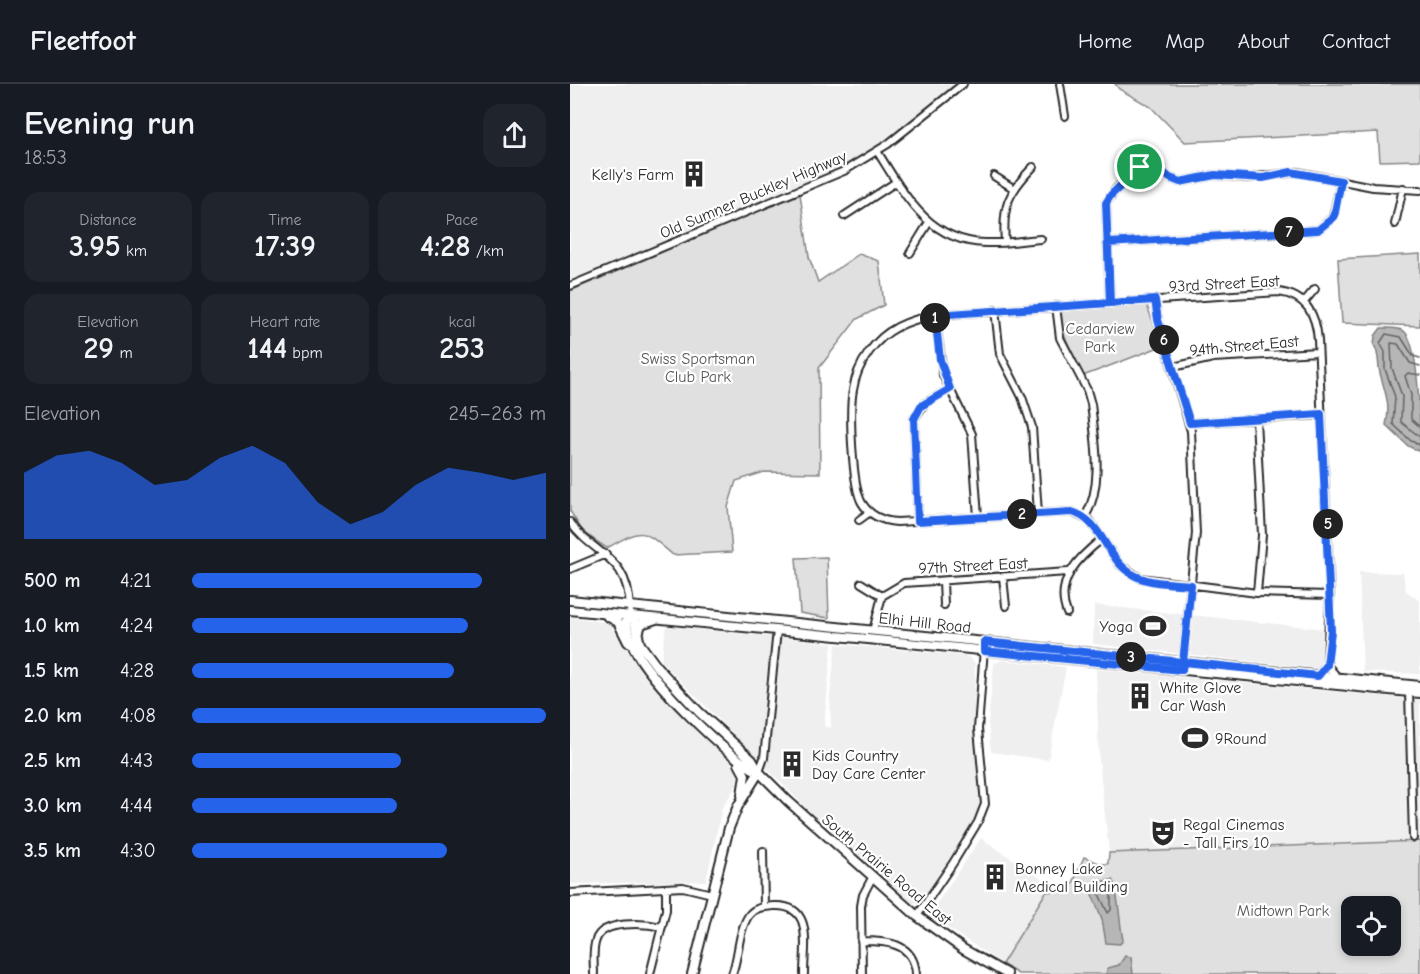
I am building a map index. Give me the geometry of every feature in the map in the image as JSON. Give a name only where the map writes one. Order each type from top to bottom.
[{"type":"main road","name":"Elhi Hill Road","points":[[570,600],[679,620],[984,651],[1318,676],[1420,686]]},
{"type":"main road","name":"Elhi Hill Road","points":[[570,610],[630,610],[873,631],[1420,693]]},
{"type":"main road","name":"South Prairie Road East","points":[[630,610],[638,639],[657,667],[699,712],[752,760],[759,772]]},
{"type":"main road","name":"South Prairie Road East","points":[[630,610],[626,621],[634,648],[683,707],[736,757],[759,772],[872,878],[917,916],[963,949],[1006,974]]},
{"type":"main road","points":[[585,611],[614,618],[634,648]]},
{"type":"main road","points":[[638,639],[641,624],[648,620],[679,620]]},
{"type":"main road","points":[[736,757],[745,775],[741,800]]},
{"type":"main road","points":[[692,974],[729,828],[741,800],[759,772]]},
{"type":"street","name":"Old Sumner Buckley Highway","points":[[570,286],[824,180],[877,151],[920,121],[963,84]]},
{"type":"street","points":[[1060,84],[1065,116]]},
{"type":"street","points":[[1144,147],[1150,164],[1180,182],[1215,175],[1263,178],[1291,172],[1373,187],[1420,190]]},
{"type":"street","points":[[877,151],[915,210],[939,230],[984,243],[1041,239]]},
{"type":"street","points":[[1110,303],[1106,212],[1109,198],[1140,167],[1150,164]]},
{"type":"street","points":[[1005,242],[1004,214],[1013,188],[1033,167]]},
{"type":"street","points":[[994,176],[1013,188]]},
{"type":"street","points":[[1108,243],[1318,230],[1334,217],[1341,181]]},
{"type":"street","points":[[844,216],[896,182]]},
{"type":"street","points":[[1395,224],[1403,188]]},
{"type":"street","points":[[910,253],[928,222]]},
{"type":"street","points":[[1315,289],[1304,302],[1317,325],[1330,595],[1327,665],[1318,676]]},
{"type":"street","name":"93rd Street East","points":[[870,512],[859,498],[856,488],[851,400],[861,365],[881,339],[906,322],[935,315],[995,310],[1279,292],[1304,302]]},
{"type":"street","points":[[1155,300],[1190,423],[1196,533],[1183,666]]},
{"type":"street","points":[[1056,306],[1060,338],[1087,390],[1091,404],[1096,489],[1093,503],[1085,517]]},
{"type":"street","points":[[995,310],[1000,354],[1022,397],[1032,427],[1038,513]]},
{"type":"street","points":[[935,315],[940,360],[950,389],[972,435],[978,517]]},
{"type":"street","name":"94th Street East","points":[[1173,367],[1213,358],[1318,352]]},
{"type":"street","points":[[918,521],[914,419],[921,406],[950,389]]},
{"type":"street","points":[[1190,423],[1321,414]]},
{"type":"street","points":[[1256,419],[1262,535],[1257,592]]},
{"type":"street","points":[[859,520],[870,512],[890,522],[1072,512],[1085,517],[1120,565],[1133,575],[1148,580],[1257,592],[1330,595]]},
{"type":"street","points":[[570,522],[581,535],[606,554],[620,570],[630,610]]},
{"type":"street","points":[[1067,613],[1064,600],[1068,572],[1102,539]]},
{"type":"street","points":[[570,569],[606,554]]},
{"type":"street","name":"97th Street East","points":[[882,596],[904,583],[1068,572]]},
{"type":"street","points":[[1003,577],[1006,606]]},
{"type":"street","points":[[942,581],[944,604]]},
{"type":"street","points":[[861,583],[882,596],[873,631]]},
{"type":"street","points":[[759,772],[764,758],[777,630]]},
{"type":"street","points":[[917,916],[966,842],[985,804],[978,729],[984,642]]},
{"type":"street","points":[[1327,665],[1338,678]]},
{"type":"street","points":[[1409,692],[1413,838]]},
{"type":"street","points":[[763,851],[764,907]]},
{"type":"street","points":[[861,974],[862,899],[872,878]]},
{"type":"street","points":[[570,893],[683,887],[712,894]]},
{"type":"street","points":[[650,974],[667,906],[666,888]]},
{"type":"street","points":[[732,974],[748,916],[764,907],[785,906],[797,911],[803,926],[804,974]]},
{"type":"street","points":[[594,974],[595,944],[604,930],[632,926],[662,927]]},
{"type":"street","points":[[861,940],[887,941],[902,947],[913,959],[916,974]]},
{"type":"shaded area","points":[[570,84],[964,84],[913,126],[824,180],[570,286]]},
{"type":"shaded area","points":[[1359,572],[1403,573],[1406,591],[1420,601],[1420,674],[1363,672]]},
{"type":"shaded area","points":[[1094,605],[1325,629],[1322,664],[1319,669],[1093,644]]},
{"type":"shaded area","points":[[570,617],[609,623],[644,676],[738,769],[737,784],[722,808],[706,881],[570,884]]},
{"type":"shaded area","points":[[666,626],[832,643],[824,726],[831,728],[830,697],[836,644],[967,656],[975,663],[974,736],[981,803],[969,830],[921,902],[911,903],[823,825],[661,661]]},
{"type":"shaded area","points":[[1001,660],[1066,667],[1048,760],[991,752],[988,723],[994,664]]},
{"type":"shaded area","points":[[1096,669],[1420,700],[1420,841],[1109,853],[1099,760]]},
{"type":"shaded area","points":[[981,838],[1048,883],[1046,892],[1002,964],[933,918],[933,909]]},
{"type":"green space","points":[[1115,84],[1420,84],[1420,160],[1380,161],[1378,132],[1185,142],[1151,107],[1119,89]]},
{"type":"green space","name":"Swiss Sportsman Club Park","points":[[800,194],[809,257],[818,282],[859,254],[879,261],[884,305],[857,319],[819,368],[820,473],[764,472],[736,481],[728,507],[732,552],[673,555],[648,535],[642,534],[628,536],[607,548],[583,532],[570,511],[570,291]]},
{"type":"green space","points":[[1420,254],[1420,326],[1342,323],[1338,259]]},
{"type":"green space","name":"Cedarview Park","points":[[1146,303],[1162,346],[1083,376],[1060,326],[1061,309]]},
{"type":"green space","points":[[827,557],[829,618],[800,613],[796,558]]},
{"type":"green space","name":"Midtown Park","points":[[1420,841],[1420,974],[1018,974],[1002,964],[1046,892],[1070,890],[1084,857],[1101,864],[1108,864],[1109,853]]},
{"type":"water","points":[[1381,328],[1404,331],[1409,339],[1418,387],[1420,452],[1408,446],[1386,425],[1387,399],[1374,345],[1375,336]]},
{"type":"water","points":[[1113,880],[1123,940],[1120,944],[1106,943],[1102,919],[1089,887],[1094,882]]},
{"type":"water","points":[[1125,956],[1131,957],[1133,974],[1106,974],[1108,968],[1119,965]]},
{"type":"place","name":"Kelly's Farm","points":[[694,174]]},
{"type":"place","name":"Yoga","points":[[1153,626]]},
{"type":"place","name":"White Glove Car Wash","points":[[1140,696]]},
{"type":"place","name":"9Round","points":[[1195,738]]},
{"type":"place","name":"Kids Country Day Care Center","points":[[792,764]]},
{"type":"place","name":"Regal Cinemas - Tall Firs 10","points":[[1163,833]]},
{"type":"place","name":"Bonney Lake Medical Building","points":[[995,877]]},
{"type":"route","points":[[1140,167],[1116,189],[1106,203],[1108,243],[1108,281],[1108,297],[1110,303],[935,315],[936,339],[943,375],[950,389],[921,406],[914,419],[918,521],[1072,512],[1089,521],[1118,561],[1133,575],[1148,580],[1191,585],[1183,662],[984,642],[984,651],[1182,670],[1183,662],[1318,676],[1327,665],[1331,631],[1328,516],[1321,414],[1190,423],[1158,320],[1155,300],[1110,303],[1108,297],[1107,268],[1108,243],[1318,230],[1334,217],[1341,181],[1291,172],[1263,178],[1215,175],[1180,182],[1170,178],[1154,165],[1148,164],[1140,167]]}]
